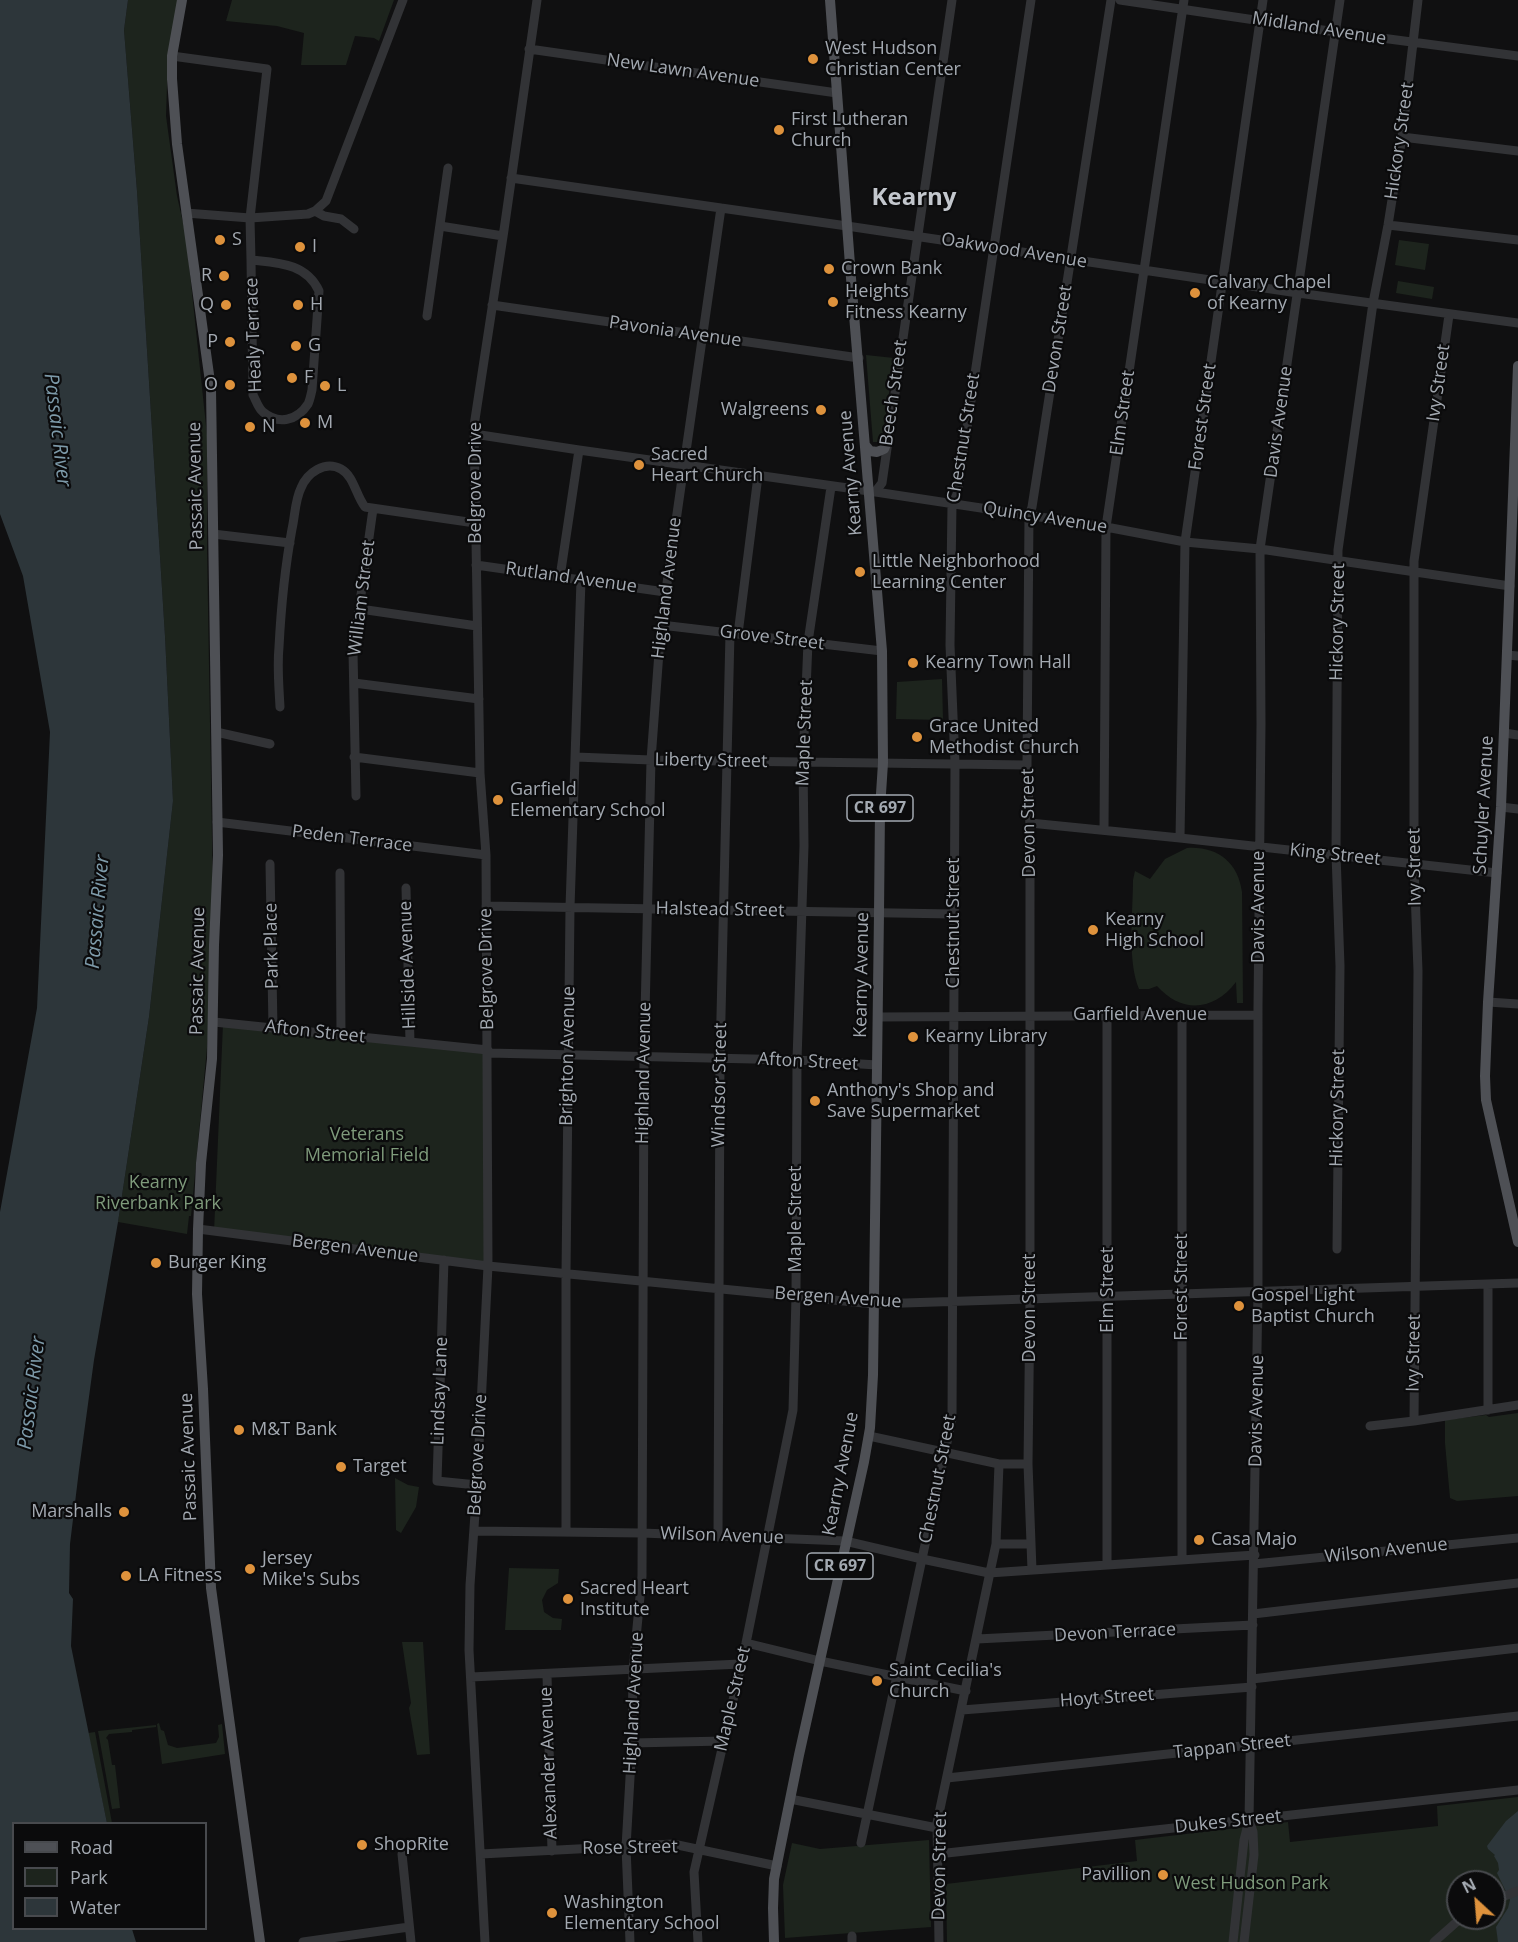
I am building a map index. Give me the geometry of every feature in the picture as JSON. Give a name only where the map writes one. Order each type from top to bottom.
[{"type":"main road","name":"Passaic Avenue","points":[[183,0],[172,56],[173,102],[211,390],[217,822],[214,1022],[201,1163],[197,1298],[211,1588],[260,1942]]},
{"type":"main road","name":"Kearny Avenue","points":[[774,1942],[773,1908],[777,1866],[845,1541],[864,1462],[869,1436],[873,1375],[880,809],[883,763],[882,651],[830,0]]},
{"type":"main road","name":"Schuyler Avenue","points":[[1518,366],[1509,586],[1512,656],[1504,733],[1485,1076],[1486,1100],[1518,1242]]},
{"type":"main road","points":[[865,445],[870,451],[877,452],[884,449],[887,442]]},
{"type":"street","points":[[186,213],[250,218],[308,214],[326,201],[403,0]]},
{"type":"street","name":"Belgrove Drive","points":[[485,1942],[471,1677],[470,1585],[488,1266],[486,855],[480,773],[474,434],[537,0]]},
{"type":"street","name":"Beech Street","points":[[869,491],[876,492],[882,483],[951,0]]},
{"type":"street","name":"Chestnut Street","points":[[861,1843],[952,1419],[955,763],[950,645],[952,505],[957,494],[1031,0]]},
{"type":"street","name":"Devon Street","points":[[1032,1570],[1028,1464],[1030,1299],[1030,823],[1027,765],[1029,516],[1111,0]]},
{"type":"street","name":"Midland Avenue","points":[[1120,0],[1184,4],[1259,20],[1336,32],[1518,56]]},
{"type":"street","name":"Forest Street","points":[[1180,837],[1185,542],[1263,0]]},
{"type":"street","name":"Davis Avenue","points":[[1244,1942],[1254,1855],[1250,1820],[1258,1291],[1260,549],[1340,0]]},
{"type":"street","name":"Hickory Street","points":[[1337,1249],[1340,966],[1336,854],[1338,561],[1373,303],[1402,137],[1418,0]]},
{"type":"street","name":"Elm Street","points":[[1104,830],[1106,527],[1184,4]]},
{"type":"street","name":"New Lawn Avenue","points":[[529,49],[837,93]]},
{"type":"street","name":"Healy Terrace","points":[[172,56],[267,69],[250,218],[254,395],[261,411],[274,419],[285,421],[295,416],[308,404],[312,390],[319,291],[314,279],[298,268],[251,260]]},
{"type":"street","points":[[1402,137],[1518,151]]},
{"type":"street","points":[[427,316],[448,168]]},
{"type":"street","name":"Oakwood Avenue","points":[[511,178],[1449,315],[1518,323]]},
{"type":"street","name":"Highland Avenue","points":[[630,1942],[626,1847],[632,1743],[633,1669],[640,1604],[642,1533],[644,1056],[651,760],[665,592],[721,208]]},
{"type":"street","points":[[315,211],[324,216],[341,219],[354,229]]},
{"type":"street","points":[[1388,225],[1518,240]]},
{"type":"street","points":[[440,226],[503,236]]},
{"type":"street","name":"Pavonia Avenue","points":[[492,305],[859,358]]},
{"type":"street","name":"Ivy Street","points":[[1414,1421],[1418,971],[1414,864],[1413,561],[1449,315]]},
{"type":"street","name":"Quincy Avenue","points":[[474,434],[869,491],[1106,527],[1185,542],[1260,549],[1509,586]]},
{"type":"street","points":[[561,577],[579,450]]},
{"type":"street","points":[[280,706],[278,649],[290,543],[300,489],[309,475],[326,466],[342,469],[352,482],[365,507],[475,523]]},
{"type":"street","name":"Windsor Street","points":[[718,1537],[720,1058],[728,760],[734,634],[758,476]]},
{"type":"street","name":"Maple Street","points":[[698,1942],[694,1872],[746,1643],[793,1410],[797,1060],[804,846],[803,762],[808,642],[831,487]]},
{"type":"street","name":"William Street","points":[[356,796],[353,652],[373,509]]},
{"type":"street","points":[[213,534],[290,543]]},
{"type":"street","name":"Rutland Avenue","points":[[476,565],[665,592]]},
{"type":"street","name":"Brighton Avenue","points":[[566,1531],[570,907],[581,580]]},
{"type":"street","points":[[360,609],[477,626]]},
{"type":"street","name":"Grove Street","points":[[661,625],[882,651]]},
{"type":"street","points":[[354,683],[479,699]]},
{"type":"street","points":[[216,732],[270,744]]},
{"type":"street","points":[[1504,733],[1518,735]]},
{"type":"street","points":[[354,757],[480,773]]},
{"type":"street","name":"Liberty Street","points":[[576,757],[1027,765]]},
{"type":"street","points":[[1501,807],[1518,809]]},
{"type":"street","name":"Peden Terrace","points":[[217,822],[486,855]]},
{"type":"street","name":"King Street","points":[[1030,823],[1180,837],[1497,873]]},
{"type":"street","name":"Park Place","points":[[270,864],[273,1028]]},
{"type":"street","points":[[340,873],[341,1035]]},
{"type":"street","name":"Hillside Avenue","points":[[406,888],[410,1042]]},
{"type":"street","name":"Halstead Street","points":[[486,906],[953,914]]},
{"type":"street","points":[[1488,1002],[1518,1004]]},
{"type":"street","name":"Elm Street","points":[[1107,1015],[1107,1565]]},
{"type":"street","name":"Forest Street","points":[[1182,1015],[1182,1560]]},
{"type":"street","name":"Garfield Avenue","points":[[878,1017],[1258,1015]]},
{"type":"street","name":"Afton Street","points":[[214,1022],[488,1051],[797,1060],[877,1065]]},
{"type":"street","name":"Bergen Avenue","points":[[198,1229],[488,1266],[874,1304],[1518,1283]]},
{"type":"street","name":"Lindsay Lane","points":[[444,1260],[437,1481],[477,1485]]},
{"type":"street","points":[[1488,1284],[1488,1410]]},
{"type":"street","points":[[1370,1426],[1518,1405]]},
{"type":"street","points":[[869,1436],[999,1464],[1028,1464]]},
{"type":"street","name":"Devon Street","points":[[939,1942],[937,1828],[996,1544],[999,1464]]},
{"type":"street","name":"Wilson Avenue","points":[[474,1531],[642,1533],[845,1541],[989,1573],[1182,1560],[1254,1559],[1518,1538]]},
{"type":"street","points":[[996,1544],[1031,1544]]},
{"type":"street","points":[[1253,1614],[1518,1583]]},
{"type":"street","name":"Devon Terrace","points":[[976,1639],[1253,1625]]},
{"type":"street","points":[[746,1643],[820,1661],[966,1691]]},
{"type":"street","name":"Hoyt Street","points":[[962,1710],[1252,1683],[1518,1648]]},
{"type":"street","points":[[471,1677],[740,1664]]},
{"type":"street","name":"Alexander Avenue","points":[[547,1675],[552,1851]]},
{"type":"street","name":"Tappan Street","points":[[947,1778],[1518,1716]]},
{"type":"street","points":[[632,1743],[724,1741]]},
{"type":"street","name":"Dukes Street","points":[[938,1854],[1518,1790]]},
{"type":"street","points":[[790,1799],[937,1828]]},
{"type":"street","name":"Davis Avenue","points":[[1233,1942],[1244,1840],[1250,1820]]},
{"type":"street","name":"Rose Street","points":[[481,1854],[673,1844],[777,1866]]},
{"type":"street","points":[[402,1854],[411,1942]]},
{"type":"street","points":[[303,1942],[409,1927]]},
{"type":"street","points":[[1434,1942],[1448,1930]]},
{"type":"green space","name":"Kearny Riverbank Park","points":[[128,0],[178,0],[168,56],[166,116],[177,196],[186,236],[207,435],[213,898],[210,1016],[191,1216],[189,1216],[187,1234],[118,1222],[149,1017],[173,801],[137,191],[124,30]]},
{"type":"green space","points":[[232,0],[394,0],[379,41],[374,38],[355,36],[346,65],[301,65],[304,33],[277,26],[226,21]]},
{"type":"green space","points":[[1399,240],[1429,244],[1425,270],[1395,265]]},
{"type":"green space","points":[[1398,281],[1434,287],[1432,299],[1396,293]]},
{"type":"green space","points":[[866,355],[894,358],[882,442],[873,442]]},
{"type":"green space","points":[[942,679],[943,720],[896,719],[897,682]]},
{"type":"green space","points":[[1187,848],[1198,848],[1217,853],[1231,864],[1240,881],[1243,1003],[1237,1003],[1236,982],[1218,999],[1198,1005],[1187,1005],[1177,1001],[1157,986],[1139,989],[1135,977],[1132,950],[1135,871],[1150,879],[1165,859]]},
{"type":"green space","name":"Veterans Memorial Field","points":[[223,1024],[486,1050],[489,1268],[214,1232]]},
{"type":"green space","points":[[1518,1413],[1518,1496],[1457,1501],[1450,1498],[1445,1420]]},
{"type":"green space","points":[[395,1478],[408,1485],[419,1487],[416,1507],[401,1533],[396,1530]]},
{"type":"green space","points":[[509,1568],[559,1569],[558,1583],[547,1590],[542,1600],[544,1612],[553,1618],[562,1619],[561,1630],[505,1630]]},
{"type":"green space","points":[[402,1642],[423,1642],[430,1754],[417,1755]]},
{"type":"green space","points":[[159,1723],[168,1745],[177,1748],[216,1743],[219,1737],[218,1725],[222,1724],[225,1754],[162,1764],[157,1724]]},
{"type":"green space","points":[[156,1725],[156,1727],[132,1730],[132,1732],[109,1734],[106,1738],[112,1765],[115,1765],[120,1808],[112,1809],[98,1731]]},
{"type":"green space","points":[[95,1732],[112,1822],[107,1822],[88,1733]]},
{"type":"green space","name":"West Hudson Park","points":[[1518,1797],[1518,1942],[947,1942],[946,1884],[1137,1861],[1135,1840],[1288,1822],[1290,1842],[1438,1826],[1437,1806]]},
{"type":"green space","points":[[929,1840],[931,1927],[785,1938],[783,1885],[792,1843],[820,1849]]},
{"type":"water","name":"Passaic River","points":[[0,0],[128,0],[124,30],[137,191],[173,801],[149,1017],[118,1222],[94,1360],[70,1544],[69,1593],[73,1599],[71,1646],[107,1822],[12,1822],[12,1930],[132,1930],[136,1942],[0,1942],[0,1212],[37,1008],[50,732],[23,576],[0,514]]},
{"type":"water","points":[[1518,1811],[1518,1942],[1498,1942],[1496,1930],[1506,1930],[1506,1911],[1510,1900],[1506,1892],[1506,1870],[1499,1870],[1495,1855],[1487,1846],[1506,1821]]},
{"type":"place","name":"West Hudson Christian Center","points":[[813,59]]},
{"type":"place","name":"First Lutheran Church","points":[[779,130]]},
{"type":"place","name":"S","points":[[220,240]]},
{"type":"place","name":"I","points":[[300,247]]},
{"type":"place","name":"Crown Bank","points":[[829,269]]},
{"type":"place","name":"R","points":[[224,276]]},
{"type":"place","name":"Calvary Chapel of Kearny","points":[[1195,293]]},
{"type":"place","name":"Heights Fitness Kearny","points":[[833,302]]},
{"type":"place","name":"Q","points":[[226,305]]},
{"type":"place","name":"H","points":[[298,305]]},
{"type":"place","name":"P","points":[[230,342]]},
{"type":"place","name":"G","points":[[296,346]]},
{"type":"place","name":"F","points":[[292,378]]},
{"type":"place","name":"O","points":[[230,385]]},
{"type":"place","name":"L","points":[[325,386]]},
{"type":"place","name":"Walgreens","points":[[821,410]]},
{"type":"place","name":"M","points":[[305,423]]},
{"type":"place","name":"N","points":[[250,427]]},
{"type":"place","name":"Sacred Heart Church","points":[[639,465]]},
{"type":"place","name":"Little Neighborhood Learning Center","points":[[860,572]]},
{"type":"place","name":"Kearny Town Hall","points":[[913,663]]},
{"type":"place","name":"Grace United Methodist Church","points":[[917,737]]},
{"type":"place","name":"Garfield Elementary School","points":[[498,800]]},
{"type":"place","name":"Kearny High School","points":[[1093,930]]},
{"type":"place","name":"Kearny Library","points":[[913,1037]]},
{"type":"place","name":"Anthony's Shop and Save Supermarket","points":[[815,1101]]},
{"type":"place","name":"Burger King","points":[[156,1263]]},
{"type":"place","name":"Gospel Light Baptist Church","points":[[1239,1306]]},
{"type":"place","name":"M&T Bank","points":[[239,1430]]},
{"type":"place","name":"Target","points":[[341,1467]]},
{"type":"place","name":"Marshalls","points":[[124,1512]]},
{"type":"place","name":"Casa Majo","points":[[1199,1540]]},
{"type":"place","name":"Jersey Mike's Subs","points":[[250,1569]]},
{"type":"place","name":"LA Fitness","points":[[126,1576]]},
{"type":"place","name":"Sacred Heart Institute","points":[[568,1599]]},
{"type":"place","name":"Saint Cecilia's Church","points":[[877,1681]]},
{"type":"place","name":"ShopRite","points":[[362,1845]]},
{"type":"place","name":"Pavillion","points":[[1163,1875]]},
{"type":"place","name":"Washington Elementary School","points":[[552,1913]]},
{"type":"district","name":"Kearny","points":[[914,198]]}]
